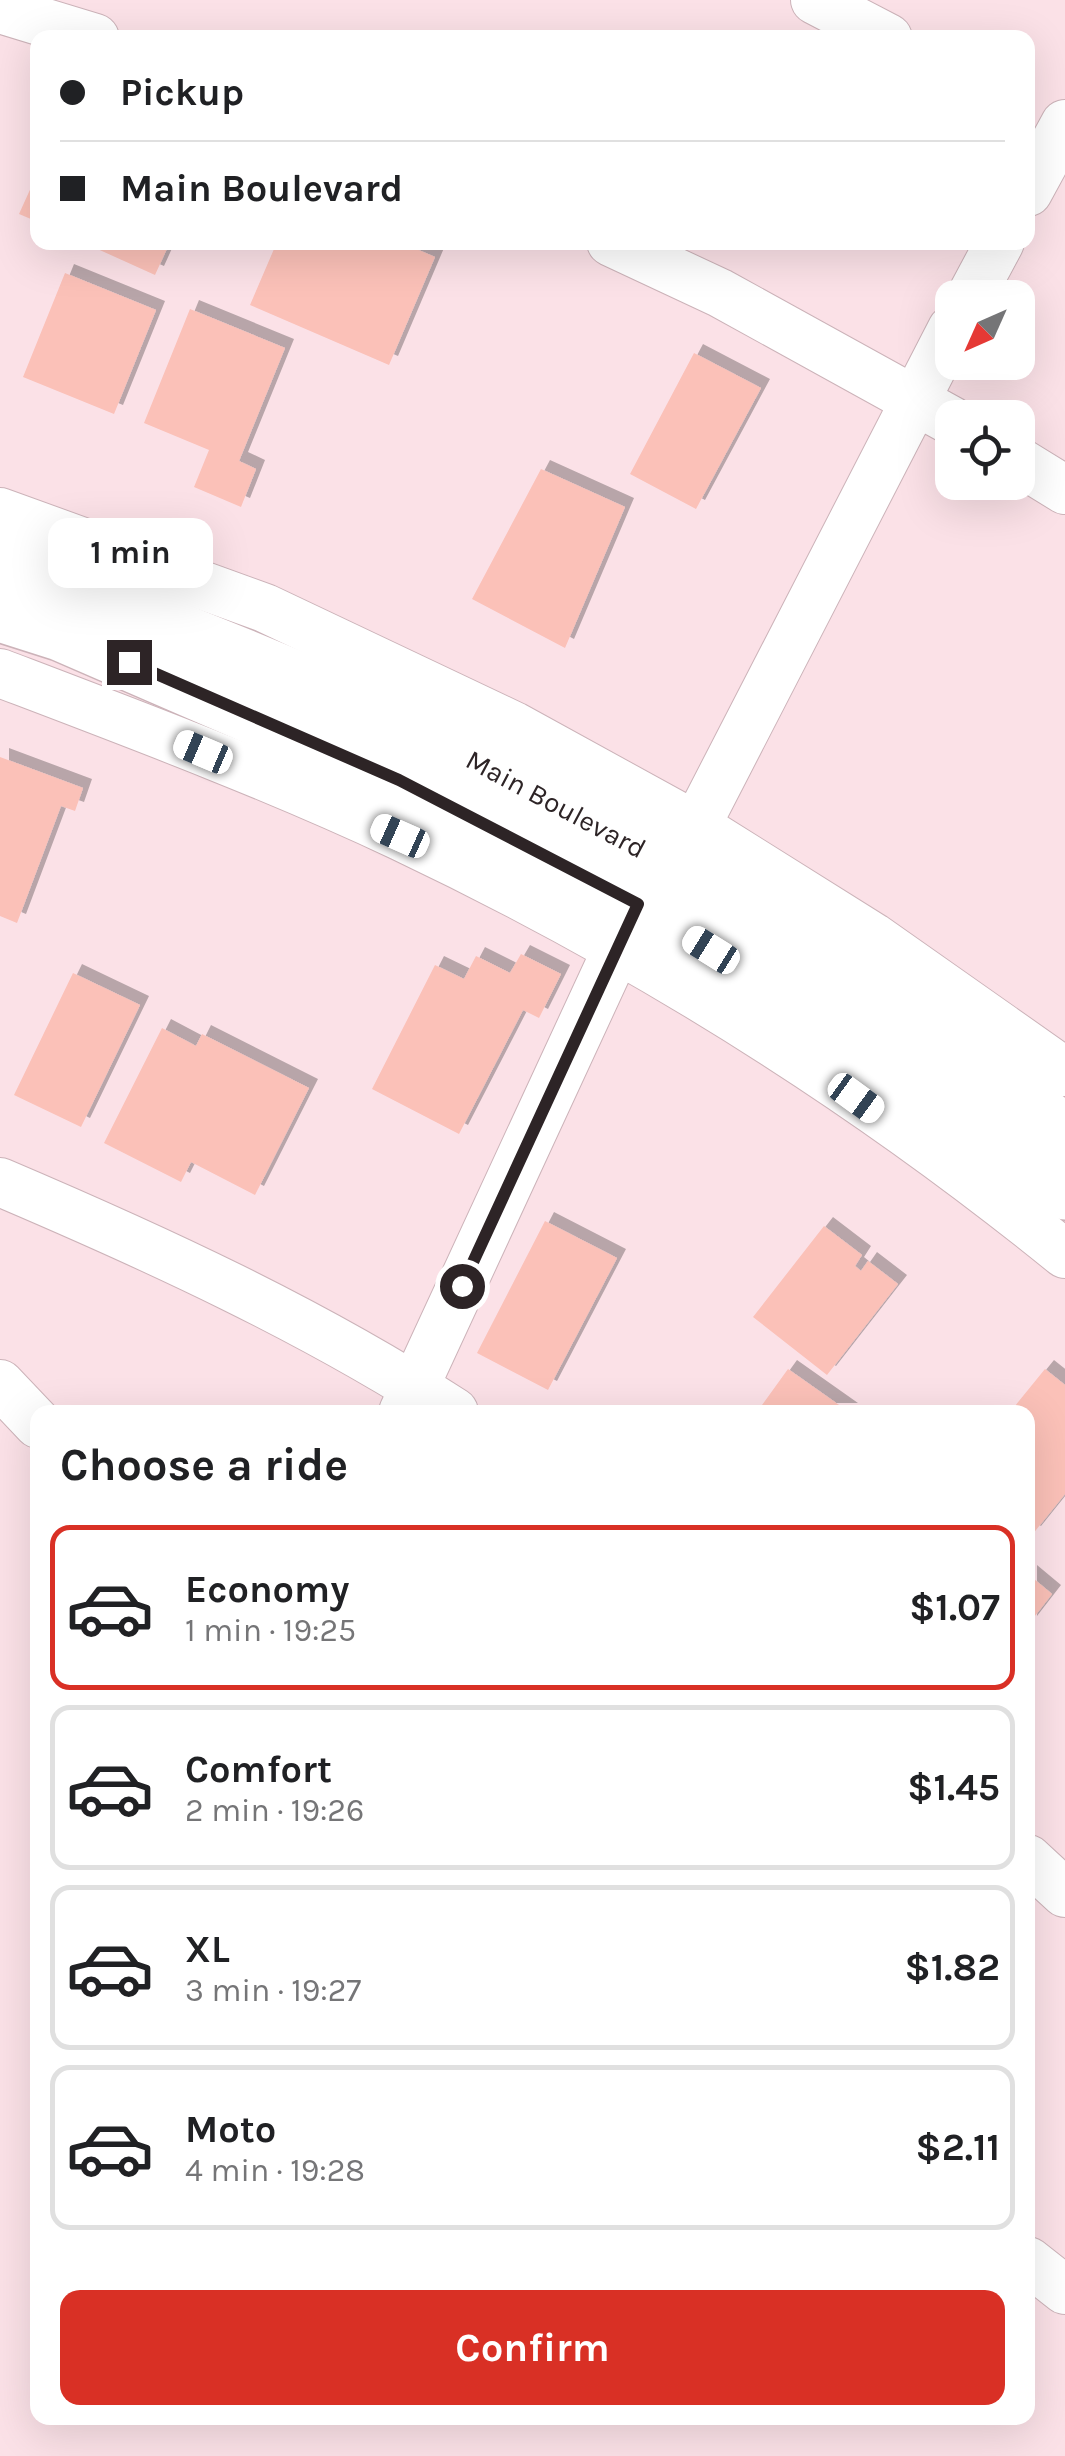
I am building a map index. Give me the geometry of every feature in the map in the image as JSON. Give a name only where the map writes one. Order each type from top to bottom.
[{"type":"main road","name":"Main Boulevard","points":[[0,562],[204,640],[544,794],[656,887],[860,1045],[1034,1166],[1065,1192]]},
{"type":"main road","name":"Main Boulevard","points":[[0,614],[60,633],[656,887],[832,967],[1065,1132]]},
{"type":"street","points":[[815,0],[873,30]]},
{"type":"street","points":[[0,9],[69,30]]},
{"type":"street","points":[[1035,171],[1052,121]]},
{"type":"street","points":[[628,250],[720,293],[934,409]]},
{"type":"street","points":[[980,280],[996,250]]},
{"type":"street","points":[[0,1182],[117,1233],[260,1303],[424,1404],[656,887],[934,409],[941,380]]},
{"type":"street","points":[[1035,471],[1065,490]]},
{"type":"street","points":[[0,512],[264,608],[514,726],[656,887],[701,999],[856,1098],[1065,1254]]},
{"type":"street","points":[[0,674],[170,738],[400,836],[656,887],[888,946],[1065,1072]]},
{"type":"street","points":[[0,1384],[30,1416]]},
{"type":"street","points":[[1035,1865],[1065,1893]]},
{"type":"street","points":[[1035,2266],[1065,2290]]},
{"type":"building","points":[[30,190],[30,219],[19,214]]},
{"type":"building","points":[[100,250],[166,250],[155,275]]},
{"type":"building","points":[[274,250],[419,250],[435,257],[389,365],[250,305]]},
{"type":"building","points":[[65,273],[156,310],[114,414],[23,377]]},
{"type":"building","points":[[190,309],[285,348],[239,461],[256,469],[241,507],[194,487],[209,450],[144,423]]},
{"type":"building","points":[[694,353],[761,388],[696,509],[630,474]]},
{"type":"building","points":[[541,469],[625,507],[565,648],[472,599]]},
{"type":"building","points":[[0,757],[83,788],[75,811],[61,806],[17,923],[0,916]]},
{"type":"building","points":[[521,954],[561,974],[539,1018],[523,1010],[459,1134],[372,1089],[435,965],[464,979],[476,956],[510,973]]},
{"type":"building","points":[[73,973],[140,1005],[81,1127],[14,1095]]},
{"type":"building","points":[[162,1028],[196,1046],[202,1034],[309,1088],[255,1195],[191,1162],[181,1182],[104,1143]]},
{"type":"building","points":[[545,1221],[617,1258],[548,1390],[477,1353]]},
{"type":"building","points":[[824,1226],[862,1255],[855,1266],[861,1271],[868,1261],[898,1284],[827,1375],[753,1317]]},
{"type":"building","points":[[788,1369],[839,1405],[762,1405]]},
{"type":"building","points":[[1045,1369],[1065,1385],[1065,1494],[1035,1531],[1035,1405],[1016,1405]]},
{"type":"building","points":[[1035,1580],[1052,1594],[1035,1616]]},
{"type":"route","points":[[129,662],[399,780],[638,904],[462,1286]]}]
